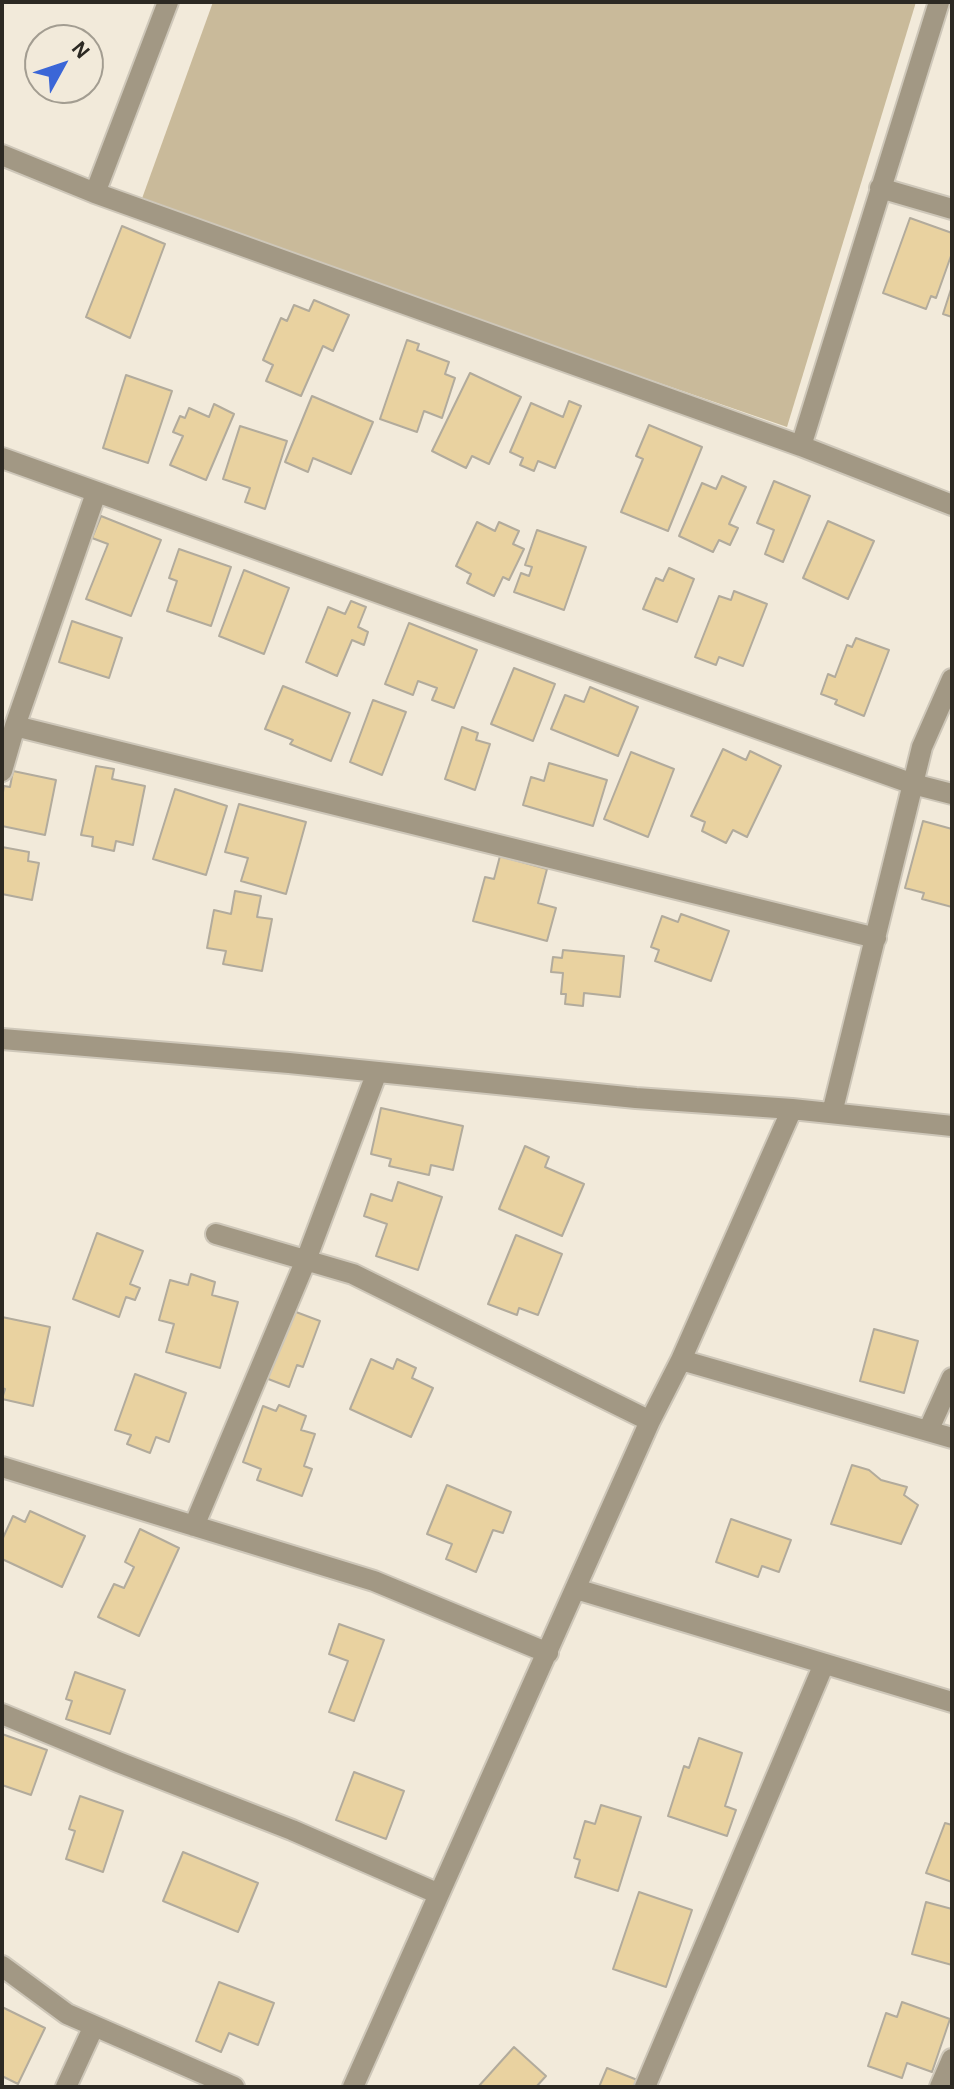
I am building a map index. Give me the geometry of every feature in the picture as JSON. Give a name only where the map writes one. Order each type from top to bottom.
[{"type":"street","points":[[95,193],[168,2]]},
{"type":"street","points":[[801,446],[939,2]]},
{"type":"street","points":[[2,155],[95,193],[801,446],[952,505]]},
{"type":"street","points":[[880,188],[952,209]]},
{"type":"street","points":[[2,458],[913,784],[952,794]]},
{"type":"street","points":[[2,771],[96,493]]},
{"type":"street","points":[[832,1113],[922,747],[952,679]]},
{"type":"street","points":[[15,726],[876,938]]},
{"type":"street","points":[[2,1039],[952,1126]]},
{"type":"street","points":[[194,1526],[306,1260],[377,1072]]},
{"type":"street","points":[[353,2087],[792,1109]]},
{"type":"street","points":[[216,1234],[353,1274],[650,1421]]},
{"type":"street","points":[[681,1360],[952,1438]]},
{"type":"street","points":[[928,1431],[952,1378]]},
{"type":"street","points":[[2,1467],[374,1581],[548,1653]]},
{"type":"street","points":[[576,1589],[952,1702]]},
{"type":"street","points":[[645,2087],[824,1664]]},
{"type":"street","points":[[2,1714],[292,1830],[439,1894]]},
{"type":"street","points":[[2,1966],[67,2014],[234,2087]]},
{"type":"street","points":[[66,2087],[94,2026]]},
{"type":"street","points":[[940,2087],[952,2059]]},
{"type":"shaded area","points":[[213,2],[916,2],[787,427],[140,204]]},
{"type":"building","points":[[910,218],[952,233],[952,253],[936,298],[931,296],[926,309],[883,293]]},
{"type":"building","points":[[122,226],[165,244],[130,338],[86,317]]},
{"type":"building","points":[[952,286],[952,317],[943,314]]},
{"type":"building","points":[[314,300],[349,315],[333,351],[323,346],[301,396],[266,381],[273,365],[263,360],[281,318],[287,321],[294,305],[309,311]]},
{"type":"building","points":[[407,340],[419,344],[417,350],[449,362],[445,374],[455,378],[442,418],[424,411],[417,432],[380,419]]},
{"type":"building","points":[[470,373],[521,397],[489,464],[472,456],[466,468],[432,451]]},
{"type":"building","points":[[126,375],[172,391],[148,463],[103,448]]},
{"type":"building","points":[[312,396],[373,422],[351,474],[313,458],[308,472],[285,462]]},
{"type":"building","points":[[569,401],[581,406],[555,468],[538,461],[534,471],[520,465],[523,458],[510,452],[531,403],[563,417]]},
{"type":"building","points":[[214,404],[234,414],[206,480],[170,465],[183,436],[173,432],[180,416],[185,418],[189,408],[209,417]]},
{"type":"building","points":[[649,425],[702,447],[668,531],[621,512],[643,459],[636,456]]},
{"type":"building","points":[[240,426],[287,441],[265,509],[245,502],[250,488],[223,479]]},
{"type":"building","points":[[722,476],[746,487],[729,524],[738,528],[730,545],[719,540],[713,552],[679,536],[702,483],[716,489]]},
{"type":"building","points":[[774,481],[810,496],[783,562],[765,554],[774,530],[757,523]]},
{"type":"building","points":[[101,516],[161,540],[131,616],[86,599],[108,544],[92,538]]},
{"type":"building","points":[[828,521],[874,541],[848,599],[803,578]]},
{"type":"building","points":[[477,522],[495,531],[499,522],[519,531],[513,544],[524,549],[509,580],[503,577],[494,596],[467,583],[471,574],[456,566]]},
{"type":"building","points":[[537,530],[586,547],[564,610],[514,592],[521,573],[529,576],[532,567],[525,565]]},
{"type":"building","points":[[179,549],[231,567],[211,626],[167,611],[177,581],[169,578]]},
{"type":"building","points":[[669,568],[694,579],[677,622],[643,609],[656,578],[663,581]]},
{"type":"building","points":[[244,570],[289,588],[264,654],[219,636]]},
{"type":"building","points":[[734,591],[767,604],[743,666],[719,657],[716,665],[695,657],[719,596],[731,600]]},
{"type":"building","points":[[351,601],[366,607],[358,627],[368,632],[364,645],[352,640],[337,676],[306,662],[328,607],[345,614]]},
{"type":"building","points":[[72,621],[122,638],[109,678],[59,662]]},
{"type":"building","points":[[409,623],[477,650],[454,708],[432,700],[437,688],[418,681],[413,695],[385,684]]},
{"type":"building","points":[[856,638],[889,650],[864,716],[835,704],[837,700],[821,694],[828,674],[835,677],[847,645],[852,647]]},
{"type":"building","points":[[514,668],[555,684],[533,741],[491,724]]},
{"type":"building","points":[[283,686],[350,713],[331,761],[290,744],[293,740],[265,729]]},
{"type":"building","points":[[590,687],[638,707],[618,756],[551,729],[565,695],[584,702]]},
{"type":"building","points":[[373,700],[406,712],[382,775],[350,762]]},
{"type":"building","points":[[462,727],[478,733],[476,740],[490,744],[475,790],[445,779]]},
{"type":"building","points":[[723,749],[746,760],[750,751],[781,766],[747,837],[733,830],[726,843],[702,831],[705,822],[691,816]]},
{"type":"building","points":[[631,752],[674,769],[648,837],[604,819]]},
{"type":"building","points":[[549,763],[607,780],[593,826],[523,805],[531,777],[544,781]]},
{"type":"building","points":[[96,766],[114,769],[112,779],[145,786],[133,845],[116,841],[114,851],[92,846],[93,837],[81,835]]},
{"type":"building","points":[[13,771],[56,780],[45,835],[2,826],[4,786],[10,787]]},
{"type":"building","points":[[175,789],[227,806],[206,875],[153,859]]},
{"type":"building","points":[[239,804],[306,822],[286,894],[241,881],[248,858],[225,852]]},
{"type":"building","points":[[923,821],[952,829],[952,907],[922,899],[924,893],[905,888]]},
{"type":"building","points":[[2,847],[29,852],[28,861],[39,863],[32,900],[2,894]]},
{"type":"building","points":[[500,856],[547,869],[538,903],[556,908],[547,941],[473,921],[485,877],[494,879]]},
{"type":"building","points":[[235,891],[261,896],[257,917],[272,919],[262,971],[223,964],[226,951],[207,948],[214,910],[231,914]]},
{"type":"building","points":[[681,914],[729,931],[711,981],[655,961],[659,950],[651,947],[662,916],[678,922]]},
{"type":"building","points":[[563,950],[624,956],[620,997],[584,993],[583,1006],[565,1004],[566,994],[561,994],[563,973],[551,972],[553,957],[562,958]]},
{"type":"building","points":[[381,1108],[463,1126],[453,1170],[431,1165],[429,1175],[389,1166],[391,1159],[371,1154]]},
{"type":"building","points":[[525,1146],[549,1157],[545,1167],[584,1184],[562,1236],[499,1209]]},
{"type":"building","points":[[398,1182],[442,1197],[418,1270],[376,1256],[387,1224],[364,1216],[371,1194],[392,1201]]},
{"type":"building","points":[[97,1233],[143,1251],[130,1284],[140,1288],[135,1300],[126,1297],[119,1317],[73,1299]]},
{"type":"building","points":[[516,1235],[562,1254],[538,1315],[519,1308],[517,1315],[488,1304]]},
{"type":"building","points":[[191,1274],[215,1282],[212,1295],[238,1302],[220,1368],[166,1352],[174,1324],[159,1320],[170,1280],[188,1285]]},
{"type":"building","points":[[288,1309],[320,1321],[303,1367],[297,1365],[289,1387],[263,1377]]},
{"type":"building","points":[[2,1317],[50,1327],[33,1406],[2,1399],[5,1389],[2,1388]]},
{"type":"building","points":[[874,1329],[918,1341],[904,1393],[860,1381]]},
{"type":"building","points":[[371,1359],[393,1369],[397,1359],[416,1368],[412,1378],[433,1388],[411,1437],[350,1409]]},
{"type":"building","points":[[135,1374],[186,1393],[169,1442],[156,1437],[150,1453],[127,1444],[131,1435],[115,1430]]},
{"type":"building","points":[[279,1405],[306,1416],[301,1430],[315,1434],[304,1466],[312,1469],[302,1496],[257,1480],[261,1469],[243,1462],[263,1406],[276,1411]]},
{"type":"building","points":[[852,1465],[869,1470],[881,1480],[907,1487],[904,1495],[918,1505],[901,1544],[831,1524]]},
{"type":"building","points":[[447,1485],[511,1512],[503,1533],[493,1530],[476,1572],[446,1559],[452,1544],[427,1534]]},
{"type":"building","points":[[30,1511],[85,1536],[62,1587],[2,1559],[2,1540],[13,1516],[25,1522]]},
{"type":"building","points":[[731,1519],[791,1540],[779,1572],[762,1566],[758,1577],[716,1562]]},
{"type":"building","points":[[140,1529],[179,1548],[139,1636],[98,1617],[114,1584],[124,1588],[134,1567],[125,1562]]},
{"type":"building","points":[[339,1624],[384,1640],[354,1721],[329,1712],[348,1661],[329,1654]]},
{"type":"building","points":[[75,1672],[125,1690],[110,1734],[66,1719],[72,1701],[66,1699]]},
{"type":"building","points":[[2,1734],[47,1750],[31,1795],[2,1785]]},
{"type":"building","points":[[699,1738],[742,1753],[725,1806],[736,1810],[727,1836],[668,1816],[684,1766],[689,1768]]},
{"type":"building","points":[[354,1772],[404,1791],[386,1839],[336,1820]]},
{"type":"building","points":[[80,1796],[123,1811],[103,1872],[66,1859],[75,1831],[69,1829]]},
{"type":"building","points":[[601,1805],[641,1817],[618,1891],[575,1877],[580,1860],[574,1858],[585,1821],[595,1824]]},
{"type":"building","points":[[945,1823],[952,1825],[952,1882],[926,1873]]},
{"type":"building","points":[[183,1852],[258,1883],[238,1932],[163,1901]]},
{"type":"building","points":[[639,1892],[692,1910],[666,1987],[613,1969]]},
{"type":"building","points":[[926,1902],[952,1909],[952,1965],[912,1954]]},
{"type":"building","points":[[219,1982],[274,2003],[258,2045],[229,2033],[221,2052],[196,2041]]},
{"type":"building","points":[[902,2002],[950,2019],[932,2072],[907,2063],[902,2078],[868,2066],[886,2013],[897,2017]]},
{"type":"building","points":[[2,2007],[45,2028],[18,2084],[2,2076]]},
{"type":"building","points":[[514,2047],[546,2076],[536,2087],[478,2087]]},
{"type":"building","points":[[607,2068],[645,2083],[643,2087],[599,2087]]}]
